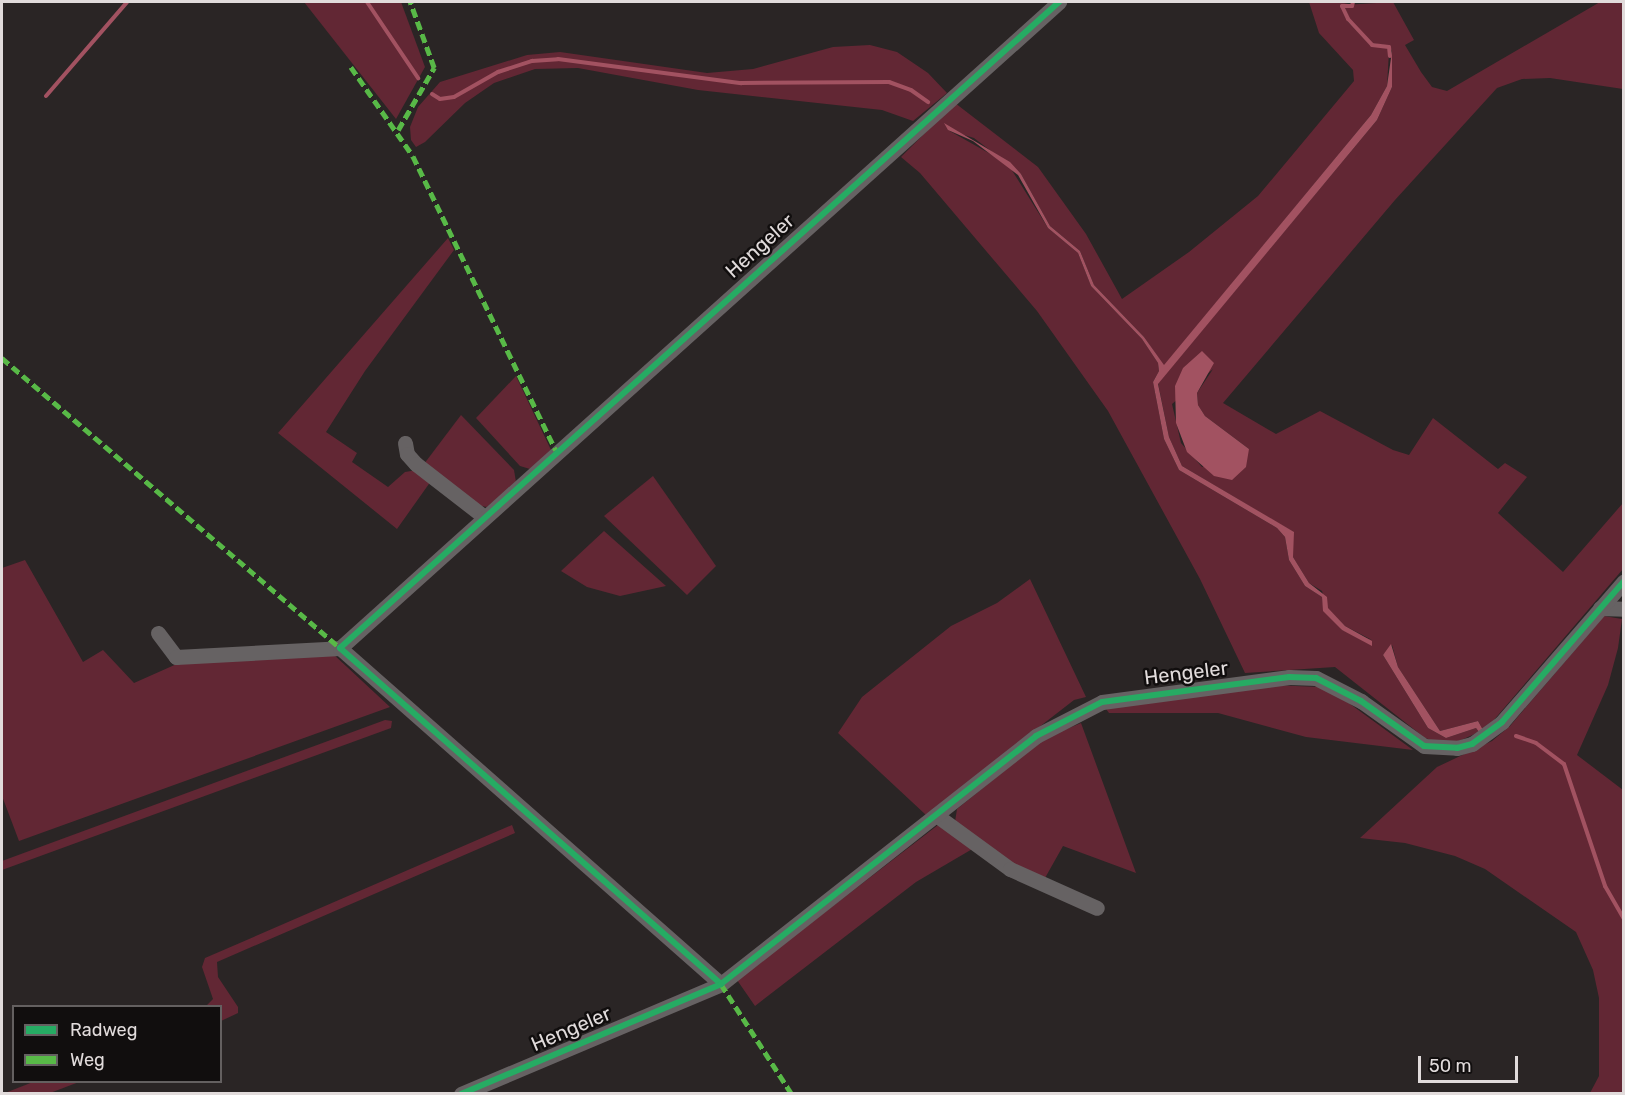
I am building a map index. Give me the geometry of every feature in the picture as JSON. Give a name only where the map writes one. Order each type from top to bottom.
[{"type":"street","name":"Hengeler","points":[[340,648],[483,516],[1059,2]]},
{"type":"street","points":[[405,444],[407,454],[416,464],[483,516]]},
{"type":"street","name":"Hengeler","points":[[461,1094],[721,984],[1036,736],[1084,710],[1125,696],[1316,678],[1361,701],[1424,746],[1440,750],[1472,744],[1512,711],[1623,581]]},
{"type":"street","points":[[1600,608],[1623,609]]},
{"type":"street","points":[[158,633],[176,657],[340,648],[721,984]]},
{"type":"street","points":[[936,814],[1010,869],[1097,908]]},
{"type":"shaded area","points":[[304,2],[401,2],[425,67],[396,119]]},
{"type":"shaded area","points":[[1309,2],[1352,2],[1340,5],[1348,22],[1371,46],[1387,48],[1389,52],[1387,86],[1371,115],[1164,366],[1144,337],[1094,285],[1080,251],[1050,226],[1021,174],[1008,164],[1048,228],[1078,253],[1091,286],[1142,339],[1158,363],[1159,371],[1153,382],[1164,439],[1179,470],[1277,528],[1285,537],[1289,560],[1305,586],[1322,597],[1323,604],[1342,630],[1372,640],[1345,626],[1327,608],[1322,591],[1309,583],[1293,557],[1293,532],[1182,466],[1169,437],[1158,383],[1377,120],[1392,87],[1392,51],[1389,46],[1372,43],[1350,20],[1344,5],[1393,2],[1414,40],[1405,45],[1421,72],[1432,87],[1447,91],[1600,2],[1623,2],[1623,89],[1550,78],[1522,79],[1497,88],[1395,200],[1223,403],[1276,434],[1320,411],[1393,450],[1409,455],[1433,418],[1498,469],[1505,463],[1527,477],[1498,513],[1563,572],[1623,503],[1623,569],[1487,728],[1483,730],[1478,721],[1440,731],[1398,667],[1392,645],[1383,655],[1428,728],[1446,738],[1476,728],[1479,732],[1448,746],[1425,738],[1335,667],[1245,673],[1200,579],[1108,411],[1037,311],[920,173],[901,157],[955,103],[1038,167],[1086,234],[1122,299],[1189,252],[1258,196],[1354,81],[1353,70],[1319,33]],"holes":[[[948,130],[974,138],[1008,164]],[[1213,369],[1197,393],[1198,405],[1205,416],[1249,449],[1202,467],[1181,443],[1172,404]]]},
{"type":"shaded area","points":[[870,45],[897,52],[928,73],[947,93],[913,121],[882,110],[698,90],[578,68],[535,69],[494,83],[465,103],[425,142],[416,147],[411,140],[410,127],[418,107],[440,82],[527,55],[560,52],[707,73],[753,69],[833,47]]},
{"type":"shaded area","points":[[1392,51],[1392,87],[1377,120],[1158,384],[1169,437],[1182,466],[1294,532],[1293,557],[1309,583],[1327,597],[1328,608],[1345,626],[1372,641],[1372,646],[1342,630],[1323,611],[1322,597],[1305,586],[1289,560],[1285,537],[1277,528],[1179,470],[1164,439],[1153,382],[1159,371],[1158,363],[1142,339],[1091,286],[1078,253],[1048,228],[1018,175],[973,141],[948,130],[944,123],[1010,162],[1021,174],[1050,226],[1080,251],[1094,285],[1144,337],[1164,365],[1371,115],[1387,86]]},
{"type":"shaded area","points":[[448,238],[454,250],[365,371],[326,432],[357,453],[352,462],[388,487],[405,472],[417,470],[431,481],[397,529],[278,433]]},
{"type":"shaded area","points":[[1202,351],[1214,363],[1197,393],[1198,405],[1205,416],[1249,449],[1246,467],[1232,480],[1214,476],[1187,452],[1176,423],[1175,386],[1183,368]]},
{"type":"shaded area","points":[[516,376],[551,450],[530,469],[520,466],[476,418]]},
{"type":"shaded area","points":[[461,415],[514,470],[516,482],[487,507],[470,504],[424,464]]},
{"type":"shaded area","points":[[653,476],[716,566],[687,595],[604,516]]},
{"type":"shaded area","points":[[604,531],[666,586],[620,596],[587,587],[561,571]]},
{"type":"shaded area","points":[[25,560],[83,662],[103,650],[134,683],[179,663],[332,653],[390,707],[19,841],[2,796],[2,568]]},
{"type":"shaded area","points":[[1030,579],[1086,697],[1074,700],[926,815],[838,733],[862,697],[951,626],[997,603]]},
{"type":"shaded area","points":[[1604,616],[1622,619],[1618,648],[1608,685],[1577,755],[1623,790],[1623,1093],[1590,1093],[1599,1076],[1599,998],[1593,970],[1576,932],[1485,869],[1455,856],[1405,843],[1360,838],[1437,767],[1492,741],[1510,726]]},
{"type":"shaded area","points":[[1391,644],[1398,667],[1440,731],[1478,721],[1483,730],[1479,732],[1476,728],[1446,738],[1428,728],[1383,655]]},
{"type":"shaded area","points":[[1272,685],[1319,687],[1346,701],[1413,750],[1306,737],[1218,713],[1109,713],[1106,709]]},
{"type":"shaded area","points":[[385,720],[392,721],[391,728],[2,870],[2,861]]},
{"type":"shaded area","points":[[1081,723],[1136,873],[1063,846],[1045,878],[1009,862],[954,828],[957,809],[1045,738]]},
{"type":"shaded area","points":[[512,825],[515,833],[217,962],[218,977],[238,1007],[238,1013],[222,1021],[222,1005],[207,1005],[213,999],[202,967],[205,958]]},
{"type":"shaded area","points":[[938,825],[974,848],[916,882],[755,1006],[737,980]]},
{"type":"shaded area","points":[[30,1083],[76,1083],[50,1093],[5,1093]]},
{"type":"waterway","points":[[46,96],[127,2]]},
{"type":"waterway","points":[[367,2],[418,78]]},
{"type":"waterway","points":[[1353,2],[1352,6],[1342,6],[1348,19],[1372,45],[1389,47],[1390,56]]},
{"type":"waterway","points":[[432,94],[440,99],[454,97],[498,72],[532,61],[558,59],[741,83],[889,82],[911,90],[928,102]]},
{"type":"waterway","points":[[1516,736],[1536,743],[1564,764],[1605,886],[1624,919]]},
{"type":"marked path","points":[[398,130],[434,68],[410,2]]},
{"type":"marked path","points":[[351,67],[413,156],[556,450]]},
{"type":"marked path","points":[[2,358],[340,648]]},
{"type":"marked path","points":[[721,984],[792,1094]]},
{"type":"cycle path","points":[[721,984],[340,648],[1059,2]]},
{"type":"cycle path","points":[[461,1094],[721,984],[1036,736],[1102,702],[1289,677],[1316,678],[1361,701],[1424,746],[1457,748],[1472,744],[1502,722],[1624,581]]}]
